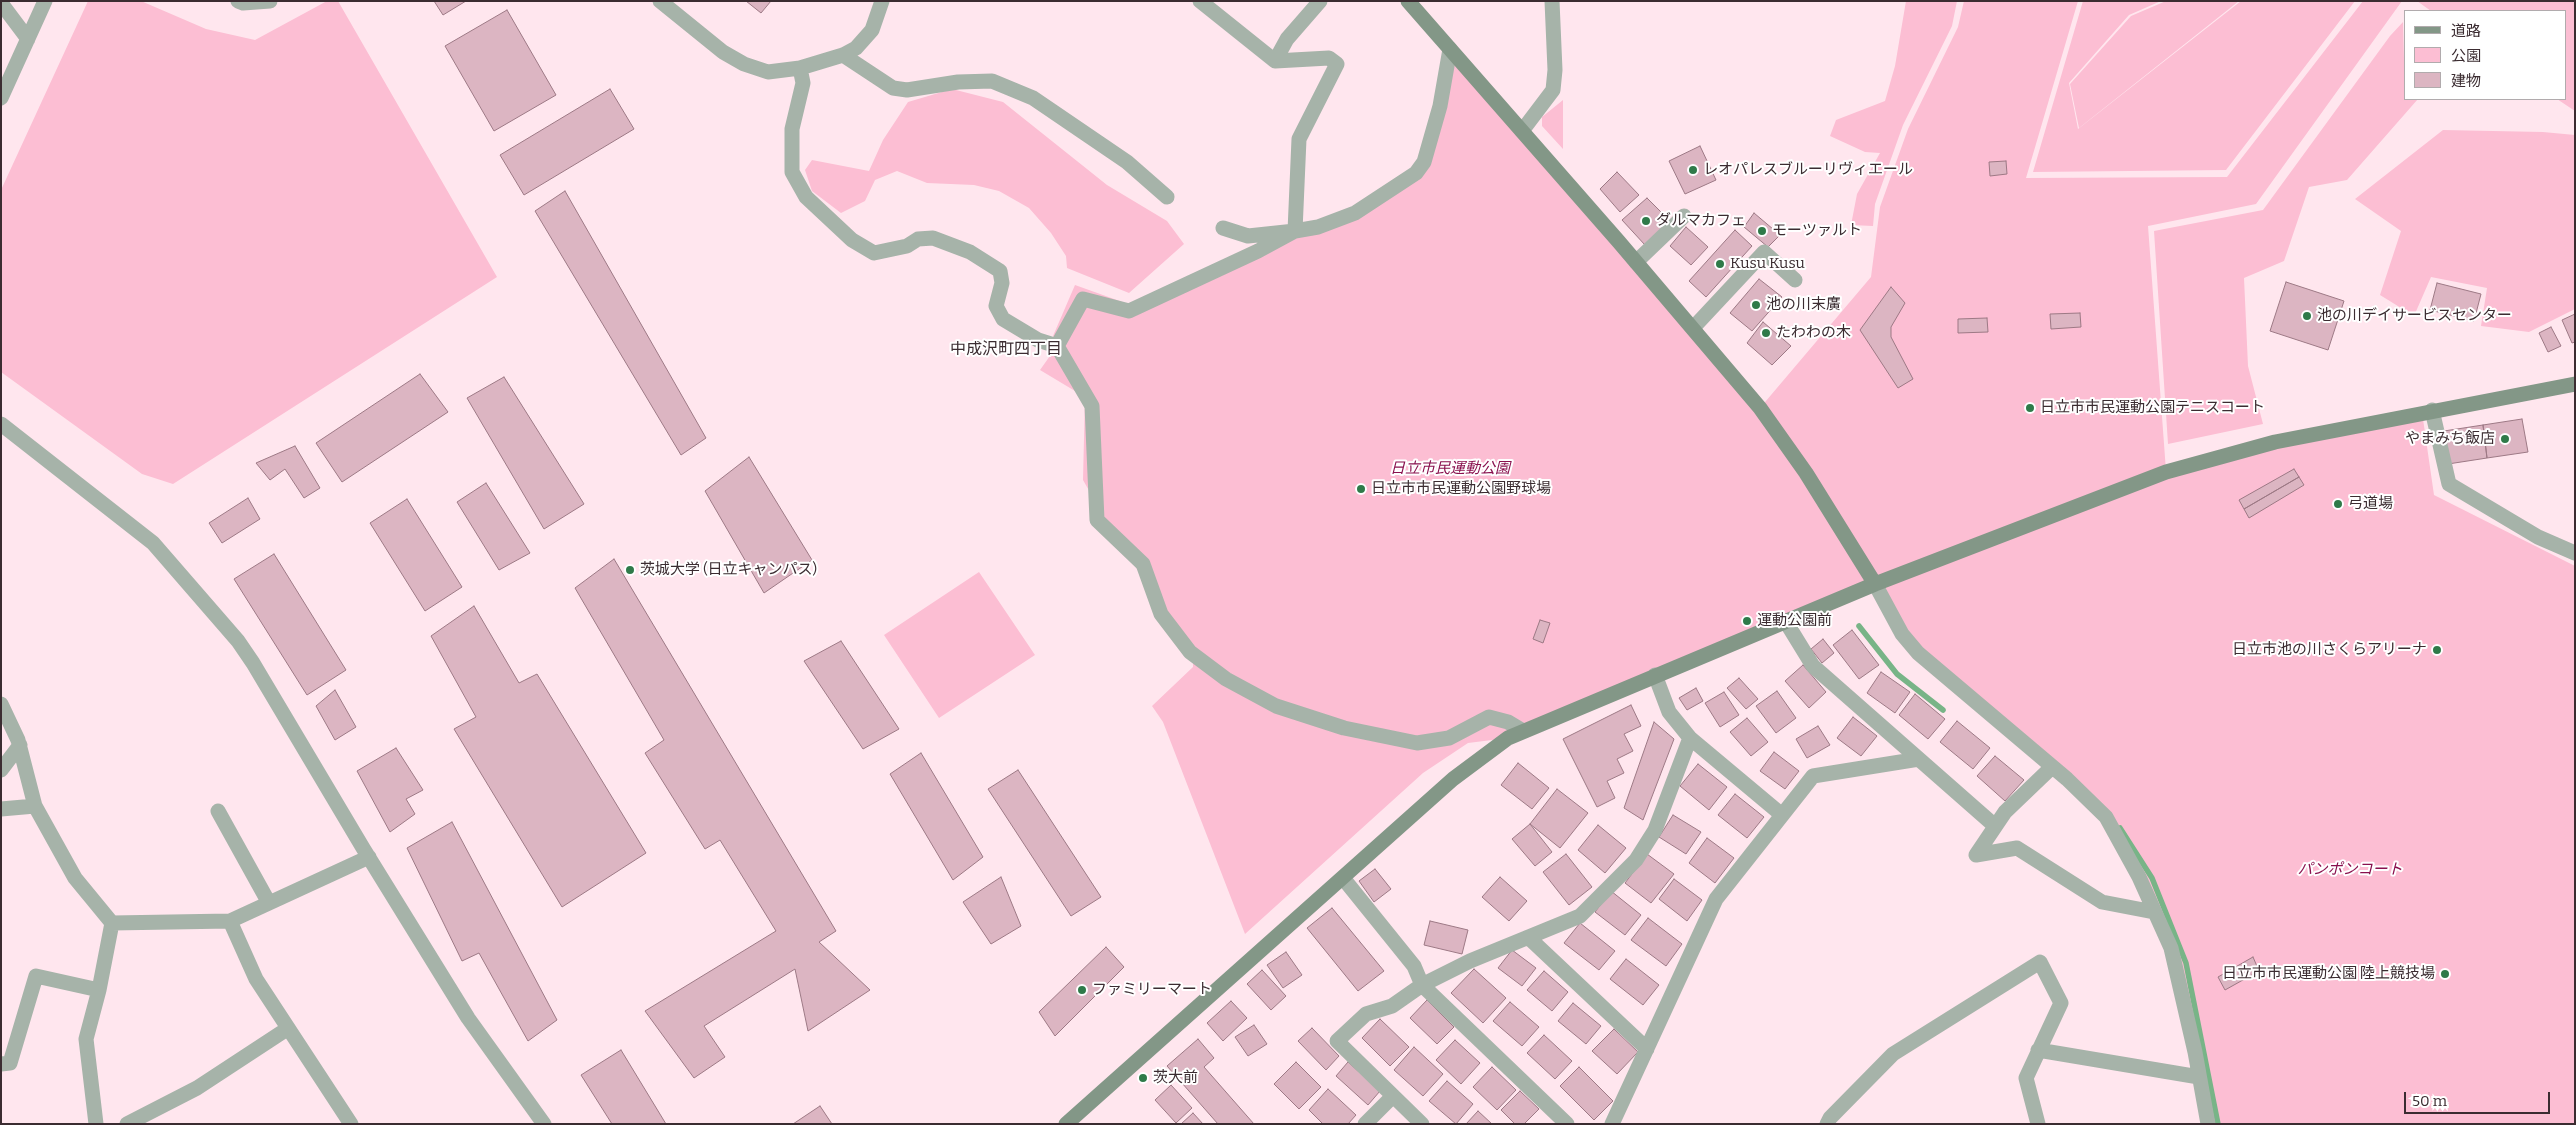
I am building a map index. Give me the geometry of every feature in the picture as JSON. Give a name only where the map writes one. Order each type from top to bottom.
[{"type":"street","points":[[1,98],[45,1]]},
{"type":"street","points":[[238,1],[243,3],[270,1]]},
{"type":"street","points":[[660,1],[723,52],[744,64],[768,72],[800,68],[843,55],[856,48],[872,30],[882,1]]},
{"type":"street","points":[[1200,1],[1275,61],[1329,58],[1337,64],[1299,139],[1295,231]]},
{"type":"street","points":[[1275,61],[1287,39],[1320,1]]},
{"type":"street","points":[[1408,1],[1636,262],[1760,408],[1789,447],[1875,584],[1902,634],[1918,654],[2052,766],[2106,817],[2170,948],[2208,1124]]},
{"type":"street","points":[[1522,131],[1553,90],[1555,70],[1552,1]]},
{"type":"street","points":[[1,3],[28,38]]},
{"type":"street","points":[[1223,228],[1248,236],[1318,227],[1355,213],[1416,173],[1424,162],[1440,106],[1450,49]]},
{"type":"street","points":[[843,55],[893,88],[907,90],[958,82],[992,81],[1033,98],[1127,162],[1168,197]]},
{"type":"street","points":[[800,68],[803,83],[792,129],[792,172],[806,197],[852,240],[874,253],[907,246],[918,240],[933,238],[970,252],[1000,271],[1002,283],[996,306],[1002,319],[1038,340],[1057,346],[1092,406],[1097,520],[1144,564],[1160,614],[1190,652],[1226,678],[1276,706],[1344,728],[1417,743],[1449,738],[1489,717],[1508,722],[1524,731]]},
{"type":"street","points":[[1636,262],[1684,216]]},
{"type":"street","points":[[1057,346],[1083,299],[1129,311],[1258,251],[1295,231]]},
{"type":"street","points":[[1693,328],[1764,252],[1795,280]]},
{"type":"street","points":[[1066,1124],[1470,764],[1508,738],[1875,584],[2166,472],[2275,442],[2432,410],[2575,384]]},
{"type":"street","points":[[2432,410],[2449,484],[2538,537],[2575,553]]},
{"type":"street","points":[[1,424],[153,543],[254,662],[369,858],[468,1018],[544,1124]]},
{"type":"street","points":[[1786,622],[1813,666],[1995,826]]},
{"type":"street","points":[[1656,675],[1670,712],[1690,738],[1782,815]]},
{"type":"street","points":[[1,704],[20,745],[35,806],[75,878],[112,922]]},
{"type":"street","points":[[1422,1124],[1337,1041],[1366,1014],[1392,1006],[1422,985],[1470,961],[1580,916],[1636,860],[1655,830],[1690,738]]},
{"type":"street","points":[[1,770],[20,745]]},
{"type":"street","points":[[1612,1124],[1716,899],[1813,776],[1919,759]]},
{"type":"street","points":[[2052,766],[2005,812],[1976,856],[2017,848],[2102,902],[2154,912]]},
{"type":"street","points":[[1,809],[35,806]]},
{"type":"street","points":[[218,811],[269,903]]},
{"type":"street","points":[[112,922],[230,921],[369,858]]},
{"type":"street","points":[[1343,878],[1414,966],[1422,985],[1567,1124]]},
{"type":"street","points":[[230,921],[256,978],[287,1029],[351,1124]]},
{"type":"street","points":[[96,1124],[86,1039],[100,990],[112,922]]},
{"type":"street","points":[[1528,937],[1647,1049]]},
{"type":"street","points":[[1827,1124],[1830,1118],[1893,1054],[2040,962],[2061,1003],[2026,1078],[2038,1124]]},
{"type":"street","points":[[1,1064],[10,1063],[36,976],[100,990]]},
{"type":"street","points":[[127,1124],[197,1088],[287,1029]]},
{"type":"street","points":[[2038,1050],[2199,1077]]},
{"type":"street","points":[[1365,1124],[1393,1096]]},
{"type":"green space","points":[[88,1],[141,1],[206,29],[255,40],[327,1],[338,1],[497,277],[173,484],[142,474],[1,372],[1,190]]},
{"type":"green space","points":[[1906,1],[1957,1],[1952,26],[1903,125],[1875,204],[1873,226],[1851,225],[1857,194],[1880,153],[1865,152],[1830,136],[1836,120],[1885,101],[1895,66]]},
{"type":"green space","name":"日立市民運動公園","points":[[1964,1],[2078,1],[2026,178],[2227,177],[2363,1],[2402,1],[2256,204],[2148,226],[2166,471],[2422,412],[2434,495],[2575,566],[2575,1124],[2208,1124],[2171,948],[2106,817],[1918,653],[1875,584],[1508,738],[1468,743],[1423,773],[1245,934],[1163,722],[1152,706],[1193,667],[1193,650],[1119,543],[1083,480],[1085,397],[1040,370],[1057,346],[1053,336],[1075,285],[1128,304],[1337,219],[1424,162],[1454,53],[1760,408],[1871,277],[1880,207],[1908,129],[1958,27]]},
{"type":"green space","points":[[2083,1],[2161,1],[2129,15],[2069,83],[2078,129],[2241,1],[2355,1],[2226,170],[2033,172]]},
{"type":"green space","points":[[2166,1],[2239,1],[2079,128],[2070,84],[2131,16]]},
{"type":"green space","points":[[2417,1],[2575,1],[2575,111],[2558,100],[2566,100],[2566,10],[2430,10]]},
{"type":"green space","points":[[2403,22],[2404,100],[2417,100],[2347,180],[2309,187],[2284,261],[2244,278],[2248,366],[2263,424],[2168,444],[2154,231],[2263,210],[2390,36]]},
{"type":"green space","points":[[952,89],[1003,102],[1107,185],[1167,221],[1184,244],[1129,293],[1067,268],[1066,256],[1051,233],[1029,208],[999,191],[974,185],[927,183],[897,171],[875,180],[865,201],[841,213],[812,191],[805,170],[812,160],[869,171],[883,140],[908,102]]},
{"type":"green space","points":[[1563,100],[1563,149],[1542,126],[1542,117]]},
{"type":"green space","points":[[2443,130],[2543,132],[2575,135],[2575,309],[2529,332],[2481,326],[2487,288],[2431,277],[2414,316],[2380,295],[2401,231],[2355,199]]},
{"type":"green space","points":[[979,572],[1035,655],[939,718],[884,635]]},
{"type":"building","points":[[434,1],[466,1],[443,15]]},
{"type":"building","points":[[746,1],[771,1],[761,13]]},
{"type":"building","points":[[507,10],[556,95],[494,131],[445,46]]},
{"type":"building","points":[[610,89],[634,129],[524,195],[500,155]]},
{"type":"building","name":"レオパレスブルーリヴィエール","points":[[1700,146],[1716,180],[1685,194],[1669,161]]},
{"type":"building","points":[[2006,161],[2007,174],[1990,176],[1989,162]]},
{"type":"building","points":[[1617,172],[1639,195],[1620,212],[1600,189]]},
{"type":"building","points":[[565,191],[706,438],[681,455],[535,211]]},
{"type":"building","name":"ダルマカフェ","points":[[1647,198],[1671,222],[1645,245],[1622,220]]},
{"type":"building","name":"モーツァルト","points":[[1754,213],[1780,235],[1768,247],[1744,227]]},
{"type":"building","points":[[1686,227],[1708,247],[1691,265],[1670,246]]},
{"type":"building","name":"Kusu Kusu","points":[[1735,230],[1752,246],[1706,297],[1689,281]]},
{"type":"building","name":"池の川末廣","points":[[1759,279],[1782,297],[1752,331],[1730,313]]},
{"type":"building","name":"池の川デイサービスセンター","points":[[2286,282],[2344,301],[2328,350],[2270,331]]},
{"type":"building","points":[[2437,283],[2481,294],[2474,321],[2430,310]]},
{"type":"building","points":[[1891,287],[1905,303],[1891,327],[1891,337],[1913,379],[1898,388],[1860,330]]},
{"type":"building","points":[[2080,313],[2081,327],[2051,329],[2050,314]]},
{"type":"building","points":[[2575,314],[2575,342],[2572,343],[2562,320]]},
{"type":"building","points":[[1987,318],[1988,332],[1958,333],[1958,319]]},
{"type":"building","name":"たわわの木","points":[[1763,322],[1791,346],[1772,365],[1747,343]]},
{"type":"building","points":[[2551,327],[2561,346],[2548,352],[2539,333]]},
{"type":"building","points":[[420,374],[448,412],[342,482],[316,443]]},
{"type":"building","points":[[504,377],[584,504],[544,529],[467,398]]},
{"type":"building","name":"やまみち飯店","points":[[2522,419],[2528,452],[2487,458],[2483,425]]},
{"type":"building","points":[[2483,425],[2487,458],[2448,464],[2444,431]]},
{"type":"building","points":[[295,446],[320,488],[304,498],[285,469],[270,480],[256,463]]},
{"type":"building","points":[[749,457],[812,560],[764,593],[705,491]]},
{"type":"building","points":[[2294,469],[2299,477],[2244,509],[2239,500]]},
{"type":"building","points":[[2299,477],[2304,485],[2249,518],[2244,509]]},
{"type":"building","points":[[486,483],[530,553],[499,570],[457,502]]},
{"type":"building","points":[[248,498],[260,519],[222,543],[209,523]]},
{"type":"building","points":[[407,499],[462,587],[425,611],[370,523]]},
{"type":"building","points":[[274,554],[346,670],[307,695],[234,579]]},
{"type":"building","points":[[614,559],[836,931],[819,942],[870,990],[808,1031],[795,969],[704,1026],[725,1057],[694,1078],[645,1011],[776,931],[720,840],[705,849],[645,753],[664,740],[575,588]]},
{"type":"building","points":[[474,606],[519,683],[537,674],[646,853],[562,907],[454,729],[476,717],[431,636]]},
{"type":"building","points":[[1540,620],[1550,623],[1543,643],[1533,639]]},
{"type":"building","points":[[1852,630],[1879,665],[1859,679],[1833,645]]},
{"type":"building","points":[[1823,639],[1834,653],[1822,663],[1811,649]]},
{"type":"building","points":[[841,641],[899,729],[863,749],[804,661]]},
{"type":"building","points":[[1803,665],[1826,692],[1809,708],[1785,681]]},
{"type":"building","points":[[1881,672],[1910,692],[1895,713],[1867,693]]},
{"type":"building","points":[[1739,678],[1758,699],[1746,709],[1727,688]]},
{"type":"building","points":[[1696,688],[1703,701],[1687,710],[1679,698]]},
{"type":"building","points":[[335,690],[356,727],[335,740],[316,706]]},
{"type":"building","points":[[1777,691],[1796,718],[1776,733],[1756,706]]},
{"type":"building","points":[[1724,692],[1739,715],[1720,727],[1705,703]]},
{"type":"building","points":[[1915,694],[1945,719],[1928,739],[1899,715]]},
{"type":"building","points":[[1631,705],[1641,726],[1624,734],[1633,751],[1617,759],[1624,773],[1607,781],[1615,798],[1597,807],[1563,739]]},
{"type":"building","points":[[1853,717],[1877,736],[1861,756],[1837,738]]},
{"type":"building","points":[[1747,718],[1768,742],[1751,756],[1730,732]]},
{"type":"building","points":[[1957,721],[1990,748],[1973,769],[1940,742]]},
{"type":"building","points":[[1654,722],[1674,739],[1643,820],[1624,808]]},
{"type":"building","points":[[1818,726],[1830,745],[1807,758],[1796,739]]},
{"type":"building","points":[[396,748],[423,790],[406,799],[415,814],[390,832],[357,771]]},
{"type":"building","points":[[1774,752],[1799,771],[1785,789],[1760,771]]},
{"type":"building","points":[[921,753],[983,857],[953,880],[890,774]]},
{"type":"building","points":[[1995,756],[2024,780],[2005,801],[1977,776]]},
{"type":"building","points":[[1518,763],[1549,788],[1532,809],[1501,785]]},
{"type":"building","points":[[1698,764],[1727,787],[1709,810],[1680,786]]},
{"type":"building","points":[[1018,770],[1101,897],[1071,916],[988,789]]},
{"type":"building","points":[[1557,789],[1588,813],[1560,848],[1530,824]]},
{"type":"building","points":[[1735,794],[1764,817],[1747,838],[1718,815]]},
{"type":"building","points":[[1673,815],[1701,832],[1686,854],[1659,837]]},
{"type":"building","points":[[452,822],[557,1020],[528,1041],[479,953],[462,961],[407,848]]},
{"type":"building","points":[[1530,824],[1552,852],[1535,866],[1512,839]]},
{"type":"building","points":[[1598,825],[1626,848],[1605,873],[1578,850]]},
{"type":"building","points":[[1707,838],[1734,858],[1715,883],[1689,863]]},
{"type":"building","points":[[1566,854],[1592,887],[1569,905],[1543,872]]},
{"type":"building","points":[[1647,854],[1674,874],[1651,903],[1625,883]]},
{"type":"building","points":[[1375,869],[1391,889],[1374,902],[1359,881]]},
{"type":"building","points":[[1001,877],[1021,926],[991,944],[963,902]]},
{"type":"building","points":[[1500,877],[1527,901],[1509,921],[1482,897]]},
{"type":"building","points":[[1674,879],[1702,900],[1687,921],[1659,899]]},
{"type":"building","points":[[1611,891],[1641,915],[1625,935],[1595,912]]},
{"type":"building","points":[[1332,908],[1384,971],[1358,991],[1307,928]]},
{"type":"building","points":[[1648,918],[1682,944],[1666,966],[1631,940]]},
{"type":"building","points":[[1430,921],[1468,930],[1462,954],[1424,945]]},
{"type":"building","points":[[1580,923],[1615,951],[1599,970],[1564,943]]},
{"type":"building","name":"ファミリーマート","points":[[1106,947],[1124,967],[1055,1036],[1039,1012]]},
{"type":"building","points":[[1512,950],[1536,968],[1522,986],[1498,968]]},
{"type":"building","points":[[1286,952],[1302,975],[1283,988],[1267,965]]},
{"type":"building","points":[[2253,957],[2259,971],[2225,990],[2218,977]]},
{"type":"building","points":[[1626,959],[1659,985],[1643,1005],[1610,979]]},
{"type":"building","points":[[1474,969],[1506,998],[1483,1023],[1451,993]]},
{"type":"building","points":[[1262,970],[1286,996],[1271,1010],[1247,984]]},
{"type":"building","points":[[1544,971],[1568,992],[1552,1011],[1527,990]]},
{"type":"building","points":[[1427,1000],[1454,1027],[1437,1044],[1410,1018]]},
{"type":"building","points":[[1231,1001],[1247,1018],[1223,1041],[1207,1023]]},
{"type":"building","points":[[1510,1002],[1539,1027],[1522,1046],[1493,1021]]},
{"type":"building","points":[[1573,1003],[1601,1026],[1586,1044],[1558,1021]]},
{"type":"building","points":[[1380,1019],[1409,1047],[1390,1066],[1362,1038]]},
{"type":"building","points":[[1254,1025],[1267,1044],[1248,1056],[1235,1037]]},
{"type":"building","points":[[1312,1028],[1339,1056],[1326,1070],[1298,1041]]},
{"type":"building","points":[[1614,1029],[1638,1052],[1617,1074],[1592,1051]]},
{"type":"building","points":[[1544,1035],[1572,1061],[1555,1079],[1527,1053]]},
{"type":"building","points":[[1198,1039],[1214,1058],[1204,1067],[1254,1124],[1218,1124],[1167,1066]]},
{"type":"building","points":[[1455,1040],[1480,1063],[1461,1084],[1436,1060]]},
{"type":"building","points":[[1414,1047],[1443,1074],[1423,1096],[1394,1070]]},
{"type":"building","points":[[621,1050],[666,1124],[612,1124],[581,1075]]},
{"type":"building","points":[[1296,1062],[1321,1087],[1299,1109],[1274,1084]]},
{"type":"building","points":[[1348,1062],[1380,1091],[1368,1105],[1336,1076]]},
{"type":"building","points":[[1492,1067],[1516,1090],[1497,1110],[1473,1087]]},
{"type":"building","points":[[1579,1067],[1613,1101],[1594,1120],[1560,1086]]},
{"type":"building","points":[[1447,1081],[1473,1104],[1456,1124],[1429,1101]]},
{"type":"building","points":[[1171,1085],[1192,1108],[1176,1123],[1155,1100]]},
{"type":"building","points":[[1328,1089],[1356,1115],[1348,1124],[1323,1124],[1309,1110]]},
{"type":"building","points":[[1520,1091],[1539,1109],[1524,1124],[1515,1124],[1501,1110]]},
{"type":"building","points":[[820,1106],[832,1124],[793,1124]]},
{"type":"building","points":[[1478,1111],[1492,1124],[1466,1124]]},
{"type":"building","points":[[1193,1113],[1203,1124],[1181,1124]]},
{"type":"waterway","points":[[1859,626],[1897,674],[1943,710]]},
{"type":"waterway","points":[[2120,828],[2152,878],[2186,963],[2218,1124]]},
{"type":"place","name":"レオパレスブルーリヴィエール","points":[[1693,170]]},
{"type":"place","name":"ダルマカフェ","points":[[1646,221]]},
{"type":"place","name":"モーツァルト","points":[[1762,231]]},
{"type":"place","name":"Kusu Kusu","points":[[1720,264]]},
{"type":"place","name":"池の川末廣","points":[[1756,305]]},
{"type":"place","name":"池の川デイサービスセンター","points":[[2307,316]]},
{"type":"place","name":"たわわの木","points":[[1766,333]]},
{"type":"place","name":"日立市市民運動公園テニスコート","points":[[2030,408]]},
{"type":"place","name":"やまみち飯店","points":[[2505,439]]},
{"type":"place","name":"日立市市民運動公園野球場","points":[[1361,489]]},
{"type":"place","name":"弓道場","points":[[2338,504]]},
{"type":"place","name":"茨城大学 (日立キャンパス)","points":[[630,570]]},
{"type":"place","name":"運動公園前","points":[[1747,621]]},
{"type":"place","name":"日立市池の川さくらアリーナ","points":[[2437,650]]},
{"type":"place","name":"日立市市民運動公園 陸上競技場","points":[[2445,974]]},
{"type":"place","name":"ファミリーマート","points":[[1082,990]]},
{"type":"place","name":"茨大前","points":[[1143,1078]]},
{"type":"district","name":"中成沢町四丁目","points":[[1006,350]]},
{"type":"park label","name":"パンポンコート","points":[[2350,870]]}]
